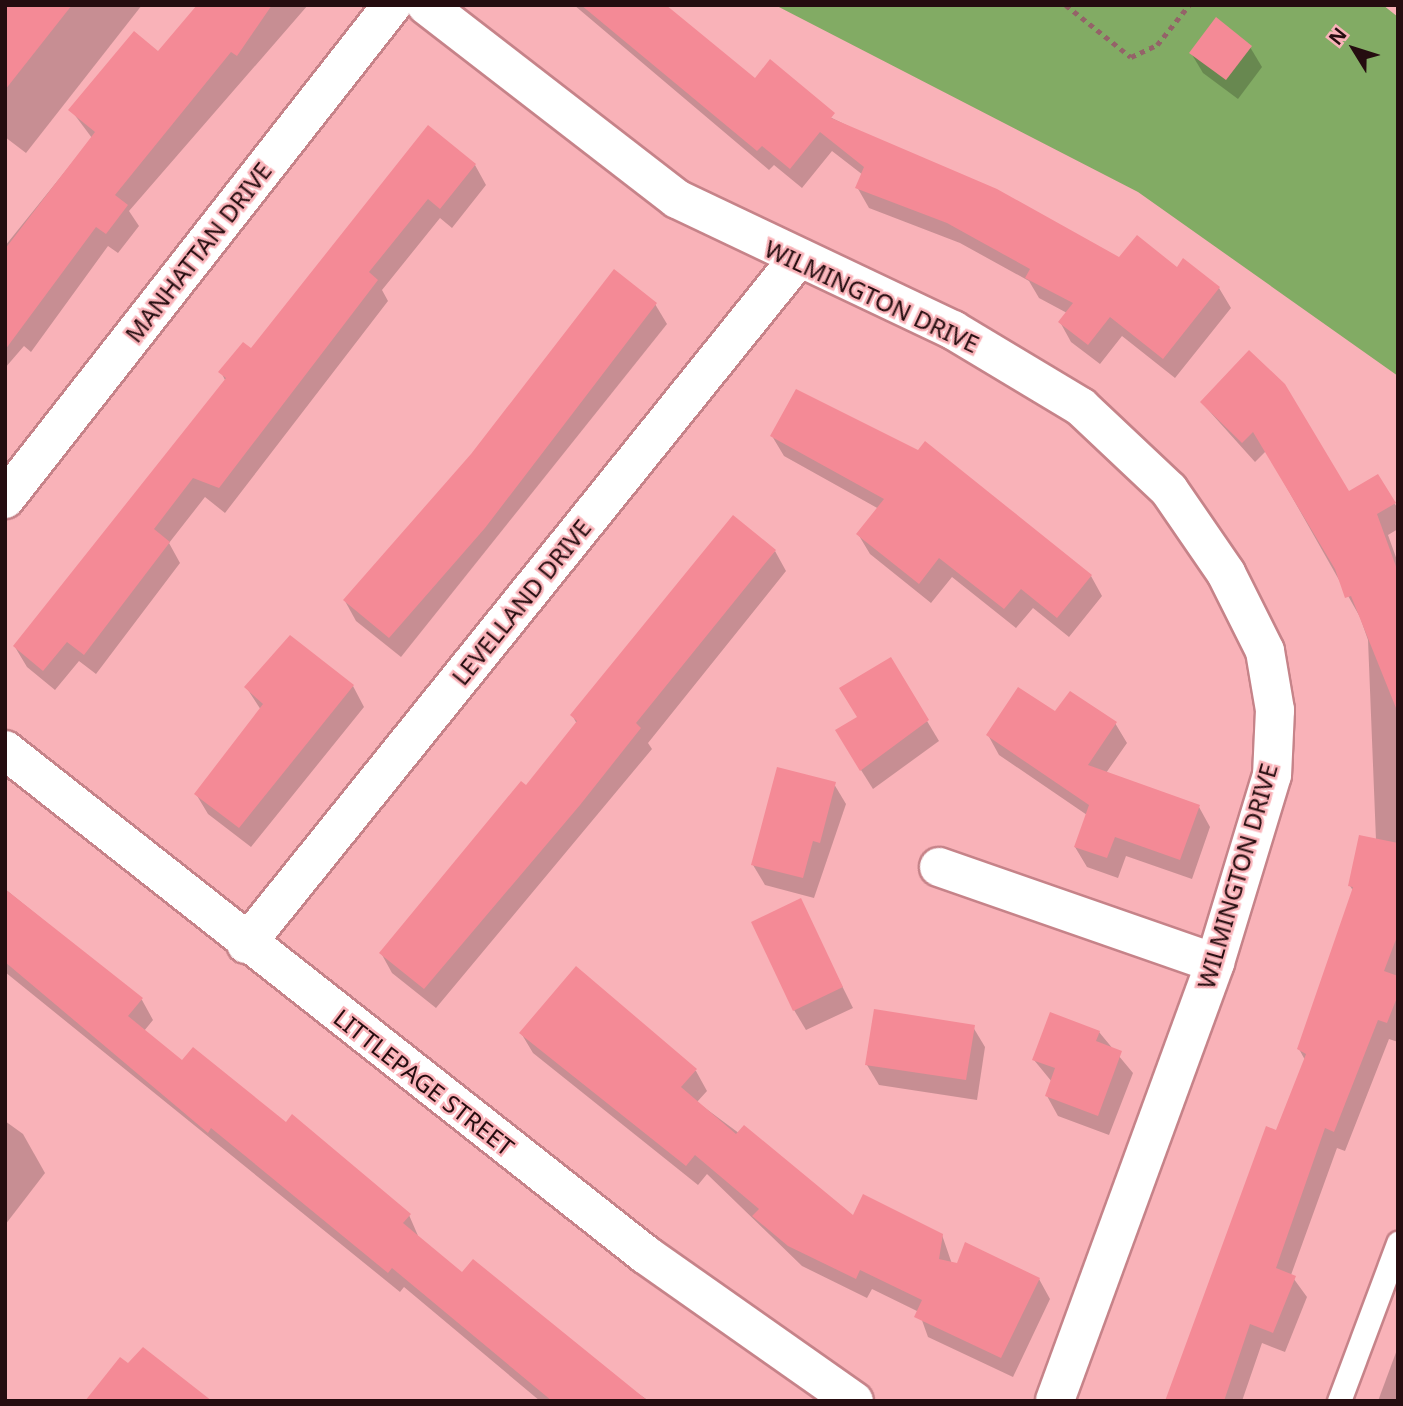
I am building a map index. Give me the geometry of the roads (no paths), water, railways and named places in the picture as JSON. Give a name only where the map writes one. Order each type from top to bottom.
[{"type":"street","name":"MANHATTAN DRIVE","points":[[5,499],[392,5]]},
{"type":"street","name":"WILMINGTON DRIVE","points":[[426,5],[677,199],[796,261],[953,330],[1081,407],[1169,490],[1226,573],[1265,651],[1275,710],[1272,775],[1215,963],[1055,1401]]},
{"type":"street","name":"LEVELLAND DRIVE","points":[[246,944],[796,261]]},
{"type":"street","name":"LITTLEPAGE STREET","points":[[5,750],[246,944],[646,1255],[853,1401]]},
{"type":"street","points":[[939,867],[1215,963]]},
{"type":"lane","points":[[1339,1401],[1398,1243]]}]
